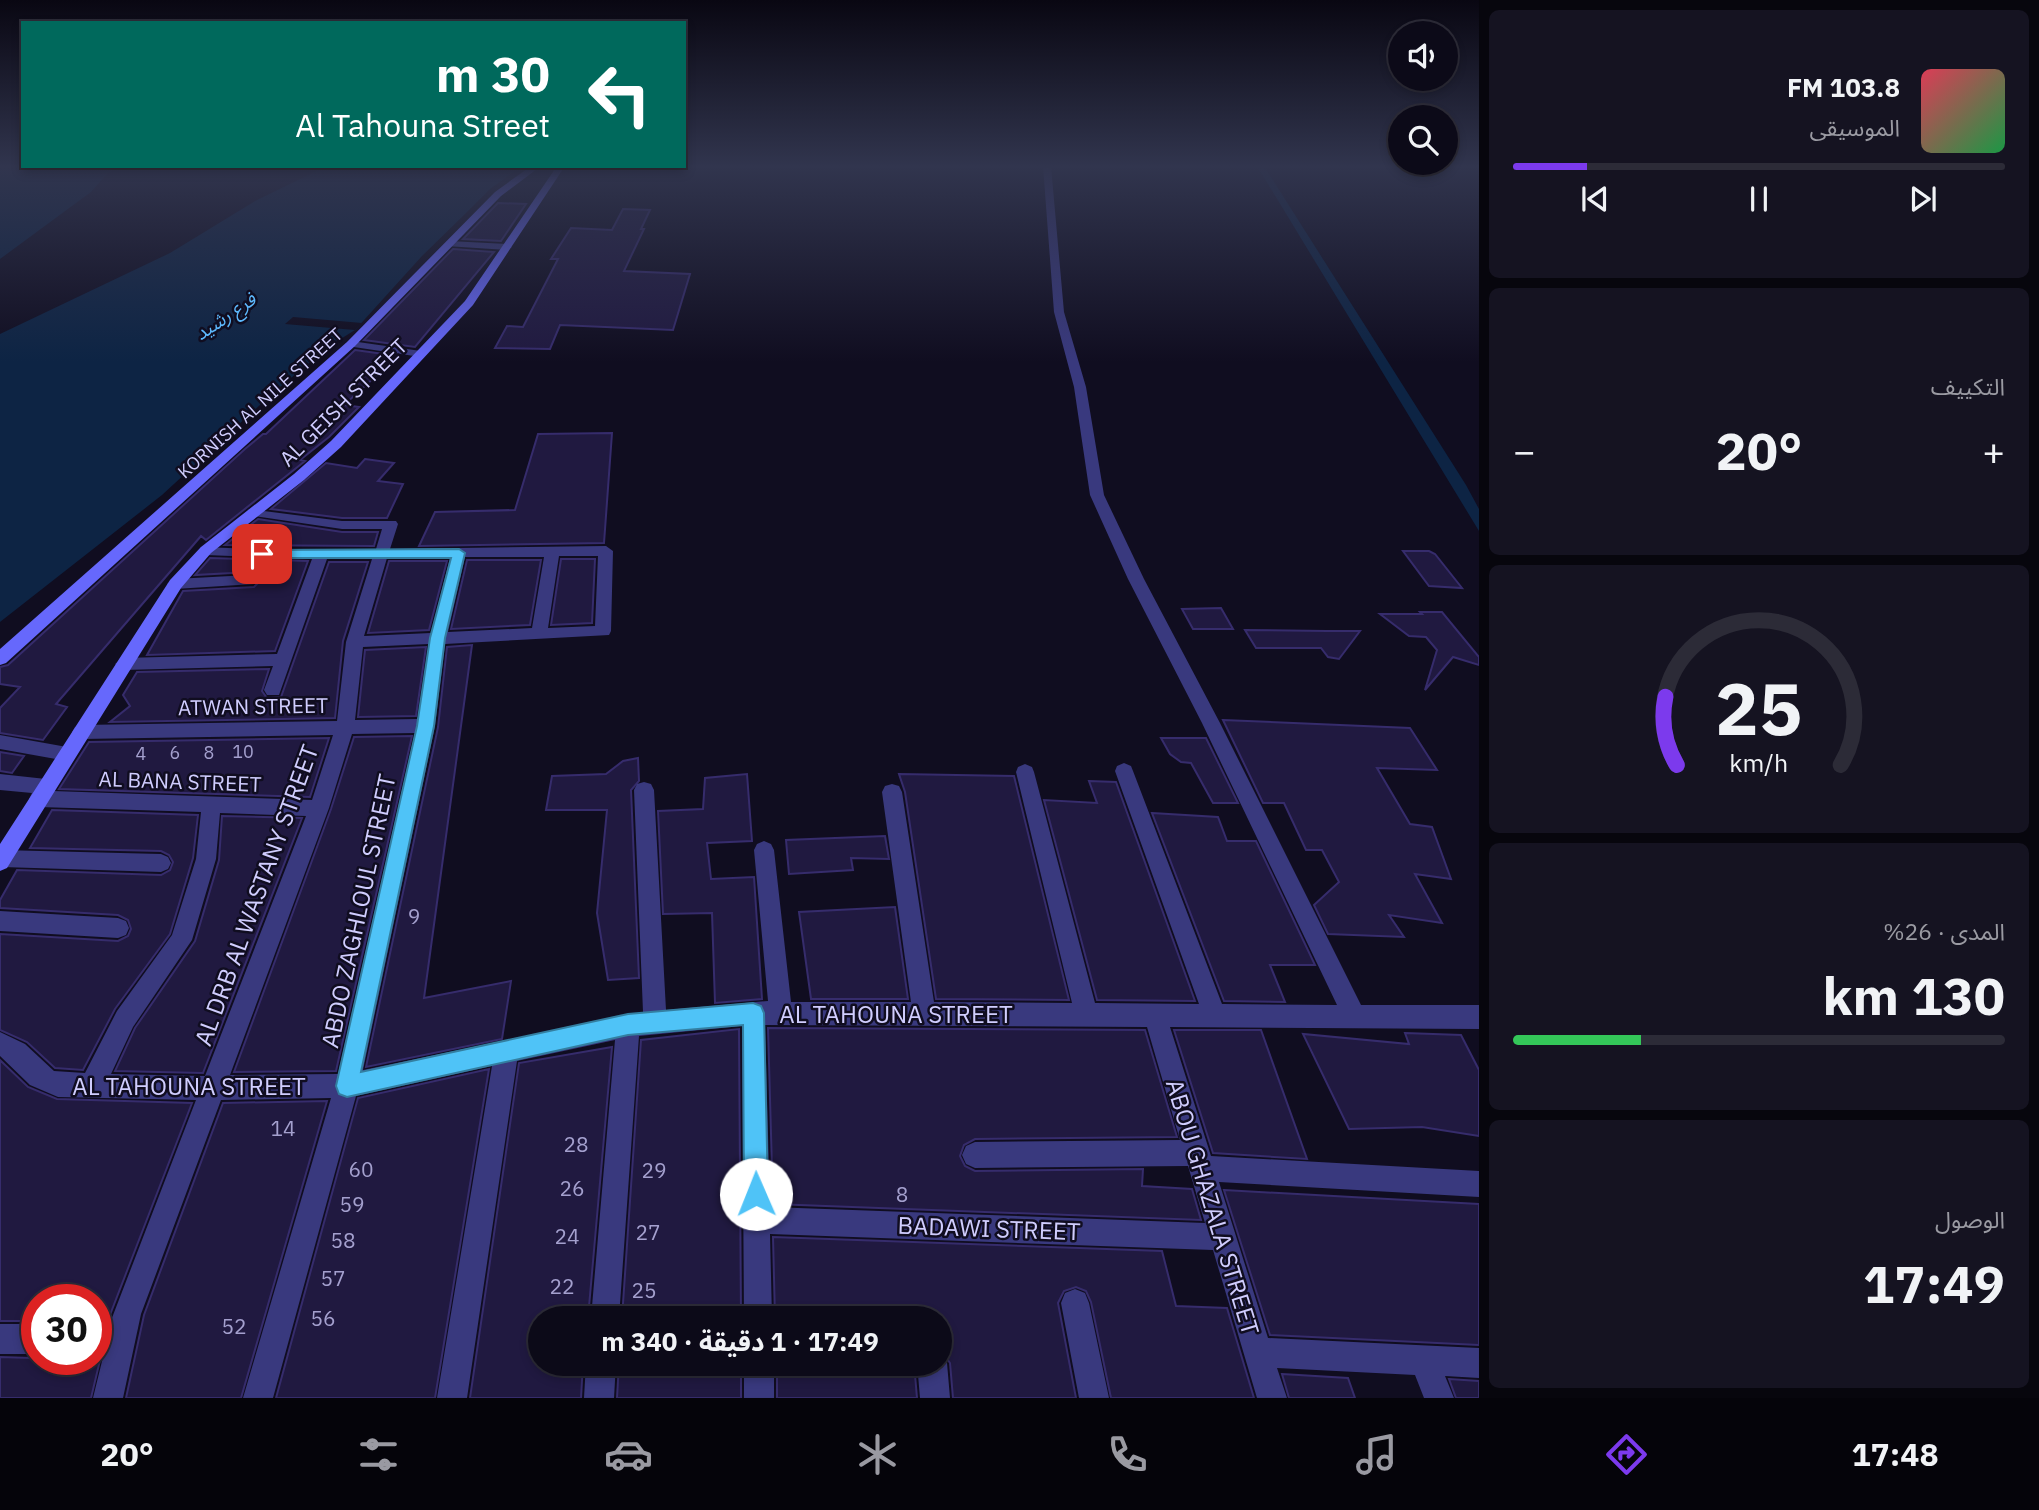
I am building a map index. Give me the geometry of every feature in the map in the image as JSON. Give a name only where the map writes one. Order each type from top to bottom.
[{"type":"main road","name":"KORNISH AL NILE STREET","points":[[0,659],[351,344],[462,231]]},
{"type":"main road","name":"AL GEISH STREET","points":[[1,860],[175,584],[206,550],[336,444],[477,293],[517,231]]},
{"type":"street","points":[[1052,231],[1059,313],[1080,387],[1090,467],[1097,495],[1136,579],[1211,723],[1355,1017]]},
{"type":"street","points":[[449,244],[507,247]]},
{"type":"street","points":[[351,344],[421,354]]},
{"type":"street","name":"AL DRB AL WASTANY STREET","points":[[112,1328],[212,1088],[319,808],[345,727],[354,642],[391,524],[342,525],[254,512]]},
{"type":"street","points":[[206,550],[321,555],[606,551],[603,631],[354,642]]},
{"type":"street","points":[[540,634],[552,552]]},
{"type":"street","name":"ABDO ZAGHLOUL STREET","points":[[258,1398],[347,1086],[426,726],[438,638],[459,553]]},
{"type":"street","points":[[273,690],[321,555]]},
{"type":"street","points":[[175,584],[249,580]]},
{"type":"street","points":[[123,664],[283,660]]},
{"type":"street","name":"ATWAN STREET","points":[[81,732],[426,726]]},
{"type":"street","points":[[0,742],[67,754]]},
{"type":"street","points":[[1124,771],[1215,1016]]},
{"type":"street","points":[[1025,772],[1086,1015]]},
{"type":"street","name":"AL BANA STREET","points":[[0,782],[43,793],[211,806],[319,808]]},
{"type":"street","points":[[644,790],[655,1021]]},
{"type":"street","points":[[892,792],[924,1015]]},
{"type":"street","points":[[92,1086],[129,1013],[181,940],[206,859],[211,806]]},
{"type":"street","points":[[764,850],[781,1014]]},
{"type":"street","points":[[1,860],[161,863]]},
{"type":"street","points":[[0,921],[117,928]]},
{"type":"street","points":[[753,1013],[758,1306]]},
{"type":"street","name":"AL TAHOUNA STREET","points":[[0,1044],[17,1052],[32,1073],[43,1081],[58,1085],[212,1088],[347,1086],[628,1025],[753,1013],[1479,1017]]},
{"type":"street","name":"ABOU GHAZALA STREET","points":[[1155,1016],[1272,1398]]},
{"type":"street","points":[[606,1306],[628,1025]]},
{"type":"street","points":[[452,1398],[507,1051]]},
{"type":"street","points":[[975,1155],[1199,1160],[1479,1184]]},
{"type":"street","name":"BADAWI STREET","points":[[757,1220],[1222,1237]]},
{"type":"street","points":[[1075,1303],[1094,1398]]},
{"type":"street","points":[[0,1339],[21,1339]]},
{"type":"street","points":[[1258,1352],[1479,1363]]},
{"type":"street","points":[[1424,1361],[1439,1398]]},
{"type":"street","name":"AL DRB AL WASTANY STREET","points":[[107,1375],[107,1398]]},
{"type":"street","points":[[599,1398],[600,1376]]},
{"type":"street","points":[[759,1376],[759,1398]]},
{"type":"street","points":[[933,1376],[935,1398]]},
{"type":"water","points":[[0,231],[38,231],[0,259]]},
{"type":"water","name":"فرع رشيد","points":[[206,231],[447,231],[355,330],[331,345],[274,392],[162,495],[0,622],[0,334],[170,253]]},
{"type":"water","points":[[1297,231],[1305,231],[1466,485],[1479,509],[1479,531]]},
{"type":"pier","points":[[293,317],[362,323],[355,330],[285,324]]},
{"type":"building","points":[[471,231],[508,231],[501,241],[463,239]]},
{"type":"building","points":[[569,231],[643,231],[624,271],[690,274],[673,330],[560,325],[550,349],[495,348],[507,326],[523,327],[558,259],[551,259]]},
{"type":"building","points":[[453,249],[494,252],[415,347],[364,340]]},
{"type":"building","points":[[355,350],[398,356],[344,405],[359,407],[329,437],[300,460],[305,461],[206,540],[201,536],[56,704],[67,707],[43,740],[0,733],[0,708],[20,687],[0,684],[0,667],[8,665],[245,449],[266,434]]},
{"type":"building","points":[[612,433],[604,543],[419,546],[435,512],[515,510],[538,434]]},
{"type":"building","points":[[365,459],[394,463],[378,481],[403,484],[387,518],[342,518],[271,509],[326,463],[357,468]]},
{"type":"building","points":[[258,519],[342,532],[378,532],[374,546],[225,545]]},
{"type":"building","points":[[1403,551],[1429,551],[1435,554],[1462,588],[1429,586]]},
{"type":"building","points":[[210,558],[308,561],[275,651],[147,655],[183,591],[254,587],[259,582],[256,574],[250,572],[195,575]]},
{"type":"building","points":[[561,559],[595,559],[592,623],[551,625]]},
{"type":"building","points":[[467,560],[541,560],[530,625],[451,629]]},
{"type":"building","points":[[389,561],[447,561],[429,630],[368,633]]},
{"type":"building","points":[[329,562],[368,562],[343,641],[335,718],[110,722],[130,706],[123,695],[137,672],[269,669],[262,691],[267,698],[281,697]]},
{"type":"building","points":[[1221,608],[1233,629],[1193,629],[1182,609]]},
{"type":"building","points":[[1420,612],[1442,612],[1479,657],[1479,665],[1453,657],[1425,690],[1437,650],[1426,637],[1409,636],[1380,614],[1422,614]]},
{"type":"building","points":[[1245,630],[1360,631],[1339,659],[1328,657],[1321,648],[1256,648]]},
{"type":"building","points":[[472,645],[424,998],[511,981],[502,1039],[366,1067],[438,727],[447,647]]},
{"type":"building","points":[[426,647],[416,716],[358,717],[365,650]]},
{"type":"building","points":[[1223,720],[1410,728],[1437,770],[1377,768],[1410,824],[1432,827],[1451,879],[1415,874],[1442,923],[1389,915],[1404,937],[1328,934],[1314,905],[1339,882],[1322,850],[1306,850],[1284,803],[1263,803]]},
{"type":"building","points":[[412,736],[336,1071],[234,1072],[331,809],[354,737]]},
{"type":"building","points":[[329,738],[310,797],[59,789],[89,742]]},
{"type":"building","points":[[1161,738],[1206,738],[1238,803],[1213,803],[1191,763],[1181,762],[1170,754]]},
{"type":"building","points":[[0,752],[24,756],[12,773],[0,771]]},
{"type":"building","points":[[638,758],[639,781],[631,790],[639,978],[608,980],[597,913],[607,810],[546,810],[552,776],[606,774],[623,761]]},
{"type":"building","points":[[747,774],[752,841],[707,843],[711,879],[754,877],[762,999],[715,1003],[712,913],[663,914],[658,811],[703,809],[705,778]]},
{"type":"building","points":[[899,774],[1014,776],[1069,1000],[936,999],[905,792]]},
{"type":"building","points":[[1089,781],[1116,782],[1195,1001],[1097,1000],[1044,800],[1097,803]]},
{"type":"building","points":[[52,810],[198,815],[193,858],[170,934],[115,1009],[83,1070],[55,1068],[27,1042],[0,1030],[0,934],[118,941],[128,936],[131,929],[128,920],[118,915],[0,908],[0,900],[17,870],[161,875],[170,870],[173,862],[169,855],[161,851],[30,848]]},
{"type":"building","points":[[1152,813],[1218,817],[1227,841],[1256,841],[1315,965],[1270,965],[1285,1002],[1224,1001]]},
{"type":"building","points":[[222,816],[302,818],[203,1073],[115,1071],[135,1028],[195,941],[219,860]]},
{"type":"building","points":[[885,836],[889,859],[851,858],[853,870],[789,874],[786,840]]},
{"type":"building","points":[[895,907],[908,999],[811,999],[799,912]]},
{"type":"building","points":[[768,1028],[1145,1030],[1177,1137],[975,1139],[964,1145],[960,1156],[965,1166],[975,1171],[1143,1169],[1142,1186],[1192,1189],[1201,1220],[773,1204]]},
{"type":"building","points":[[739,1029],[741,1306],[623,1306],[641,1040]]},
{"type":"building","points":[[1174,1030],[1261,1030],[1307,1159],[1213,1153]]},
{"type":"building","points":[[1405,1033],[1461,1035],[1479,1070],[1479,1136],[1422,1127],[1349,1129],[1303,1034],[1409,1044]]},
{"type":"building","points":[[612,1047],[589,1306],[528,1306],[528,1376],[582,1376],[581,1398],[470,1398],[519,1063]]},
{"type":"building","points":[[0,1060],[28,1087],[57,1099],[192,1103],[112,1310],[112,1284],[21,1284],[21,1321],[0,1321]]},
{"type":"building","points":[[489,1069],[435,1398],[276,1398],[358,1098]]},
{"type":"building","points":[[327,1101],[241,1398],[126,1398],[144,1315],[223,1103]]},
{"type":"building","points":[[1224,1190],[1479,1204],[1479,1345],[1270,1335]]},
{"type":"building","points":[[773,1237],[1162,1251],[1176,1306],[1227,1308],[1254,1398],[1111,1398],[1091,1302],[1086,1291],[1076,1287],[1064,1291],[1058,1303],[1076,1398],[953,1398],[952,1306],[775,1306]]},
{"type":"building","points":[[0,1357],[21,1358],[21,1375],[96,1375],[91,1398],[0,1398]]},
{"type":"building","points":[[1282,1374],[1348,1378],[1355,1398],[1289,1398]]},
{"type":"building","points":[[618,1376],[741,1376],[741,1398],[617,1398]]},
{"type":"building","points":[[777,1376],[915,1376],[917,1398],[777,1398]]},
{"type":"building","points":[[1449,1379],[1479,1381],[1479,1398],[1456,1398]]},
{"type":"route","points":[[262,554],[459,553],[438,638],[426,726],[347,1086],[628,1025],[753,1013],[756,1194]]}]
